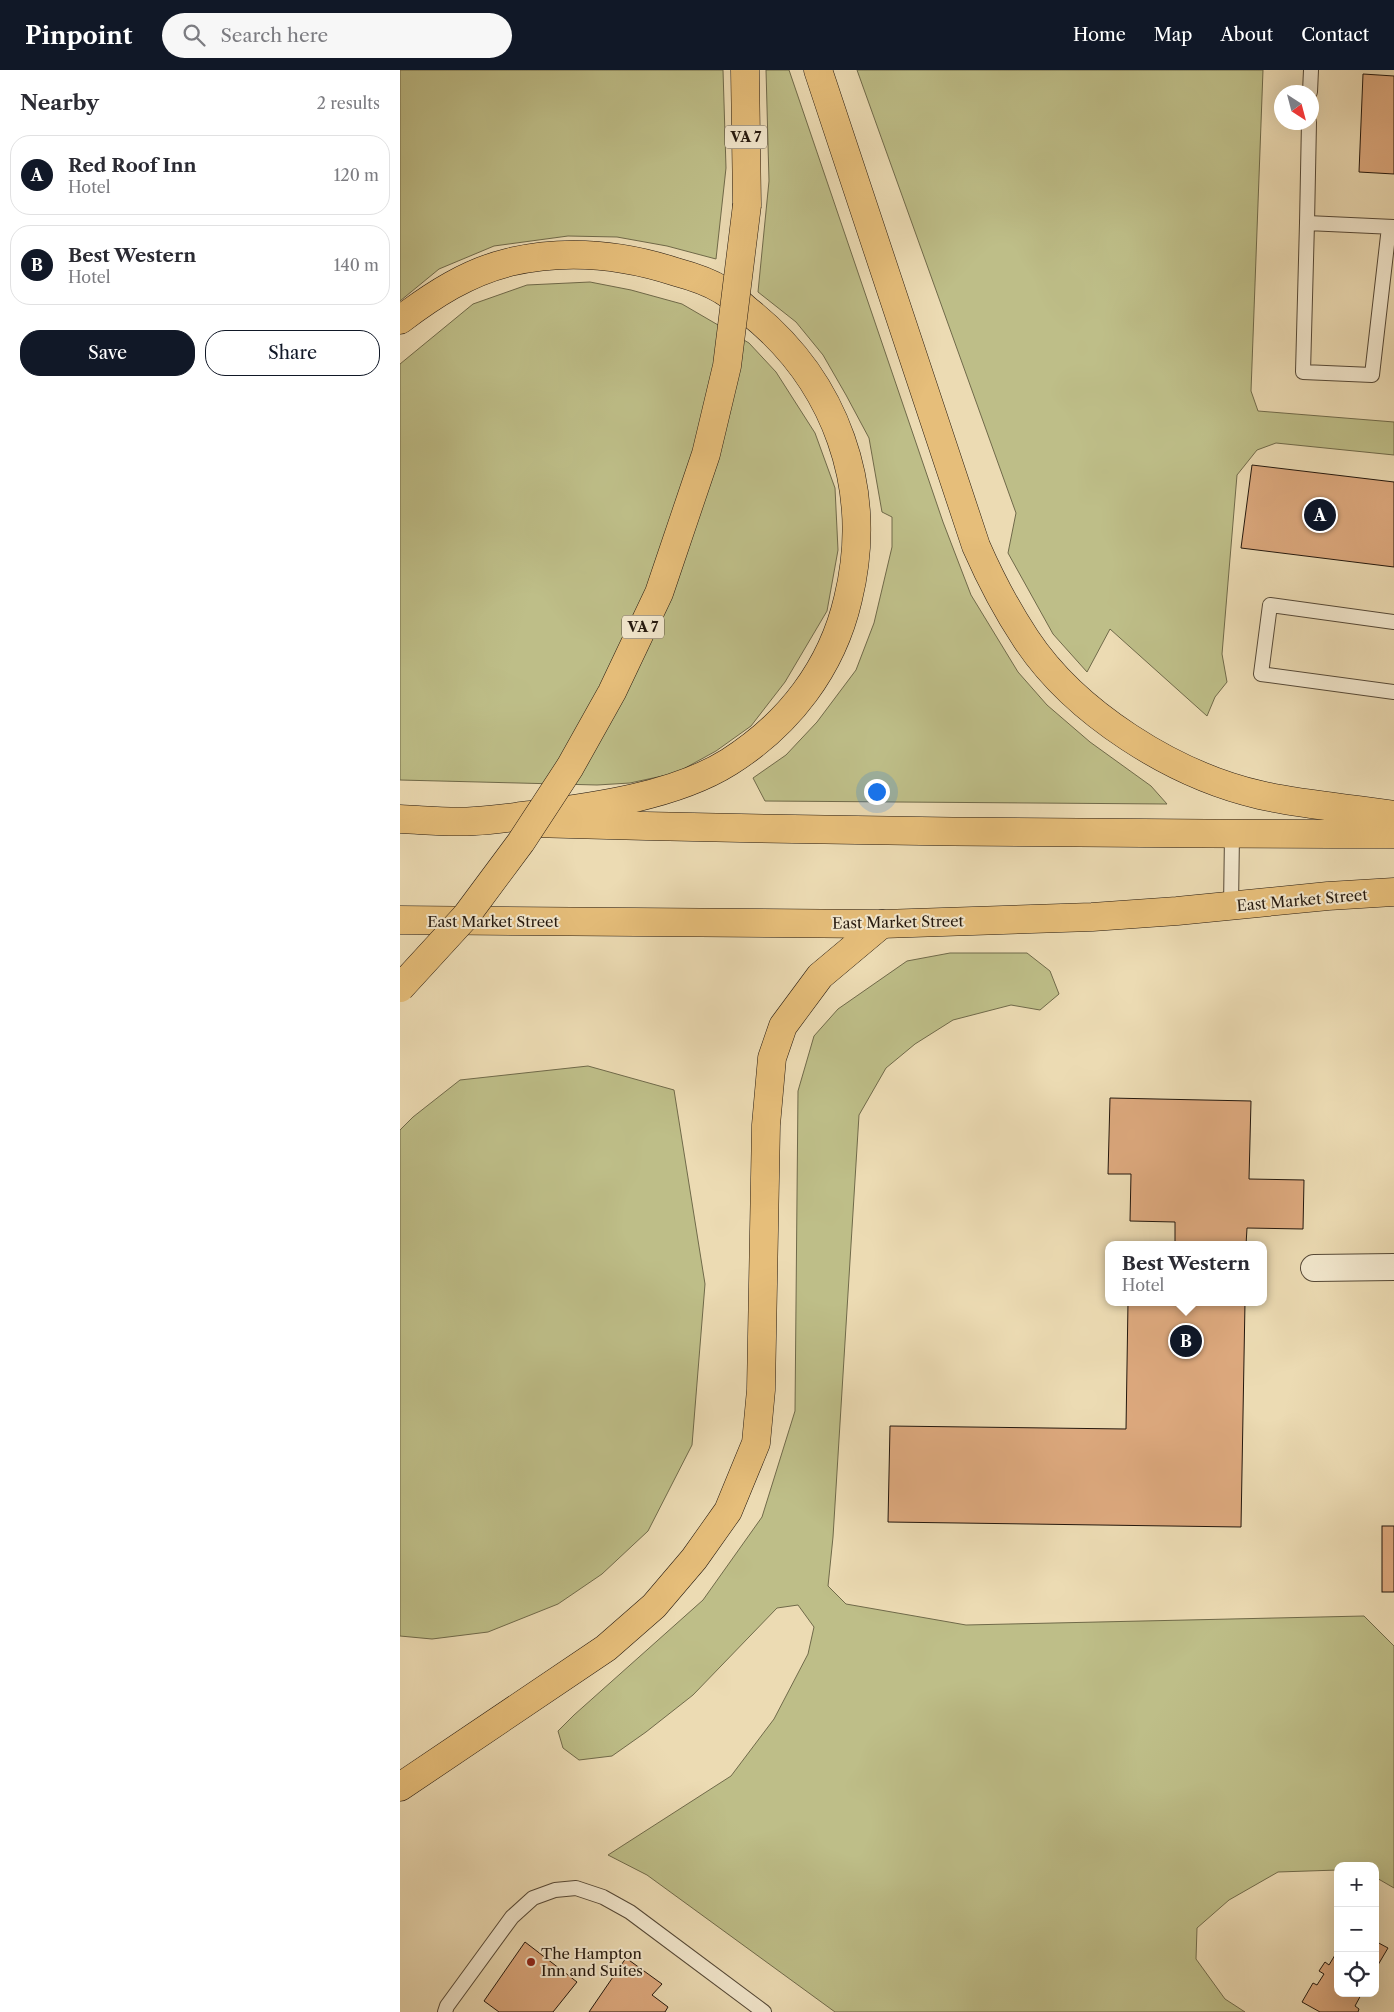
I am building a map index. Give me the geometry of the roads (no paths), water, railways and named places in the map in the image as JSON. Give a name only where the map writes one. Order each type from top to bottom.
[{"type":"main road","name":"VA 7","points":[[400,988],[466,916],[521,842],[570,767],[612,692],[659,593],[706,454],[726,366],[747,205],[745,70]]},
{"type":"main road","points":[[818,70],[976,546],[998,595],[1027,640],[1064,684],[1107,722],[1163,758],[1206,778],[1259,795],[1394,815]]},
{"type":"main road","points":[[400,320],[431,297],[465,278],[508,262],[556,254],[598,254],[645,262],[687,275],[722,290],[764,323],[794,354],[820,392],[841,436],[853,480],[858,529],[854,574],[843,621],[822,668],[799,702],[765,736],[728,763],[686,783],[665,790],[581,809],[474,821]]},
{"type":"main road","points":[[400,819],[761,829],[1394,834]]},
{"type":"main road","name":"East Market Street","points":[[400,920],[882,924],[1092,917],[1232,907],[1328,896],[1394,892]]},
{"type":"main road","points":[[400,1787],[606,1648],[654,1606],[694,1559],[728,1511],[756,1443],[762,1390],[766,1125],[772,1058],[783,1026],[820,976],[882,924]]},
{"type":"street","points":[[1314,1268],[1394,1267]]},
{"type":"lane","points":[[1310,85],[1311,70]]},
{"type":"lane","points":[[1307,223],[1391,227],[1372,375],[1303,372],[1309,130]]},
{"type":"lane","points":[[1394,622],[1270,605],[1261,674],[1394,692]]},
{"type":"lane","points":[[1232,834],[1232,907]]},
{"type":"lane","points":[[445,2012],[446,2006],[512,1916],[533,1898],[555,1890],[576,1888],[603,1896],[630,1912],[764,2012]]},
{"type":"place","name":"Red Roof Inn","points":[[1320,515]]},
{"type":"place","name":"Best Western","points":[[1186,1341]]},
{"type":"place","name":"The Hampton Inn and Suites","points":[[531,1962]]}]
